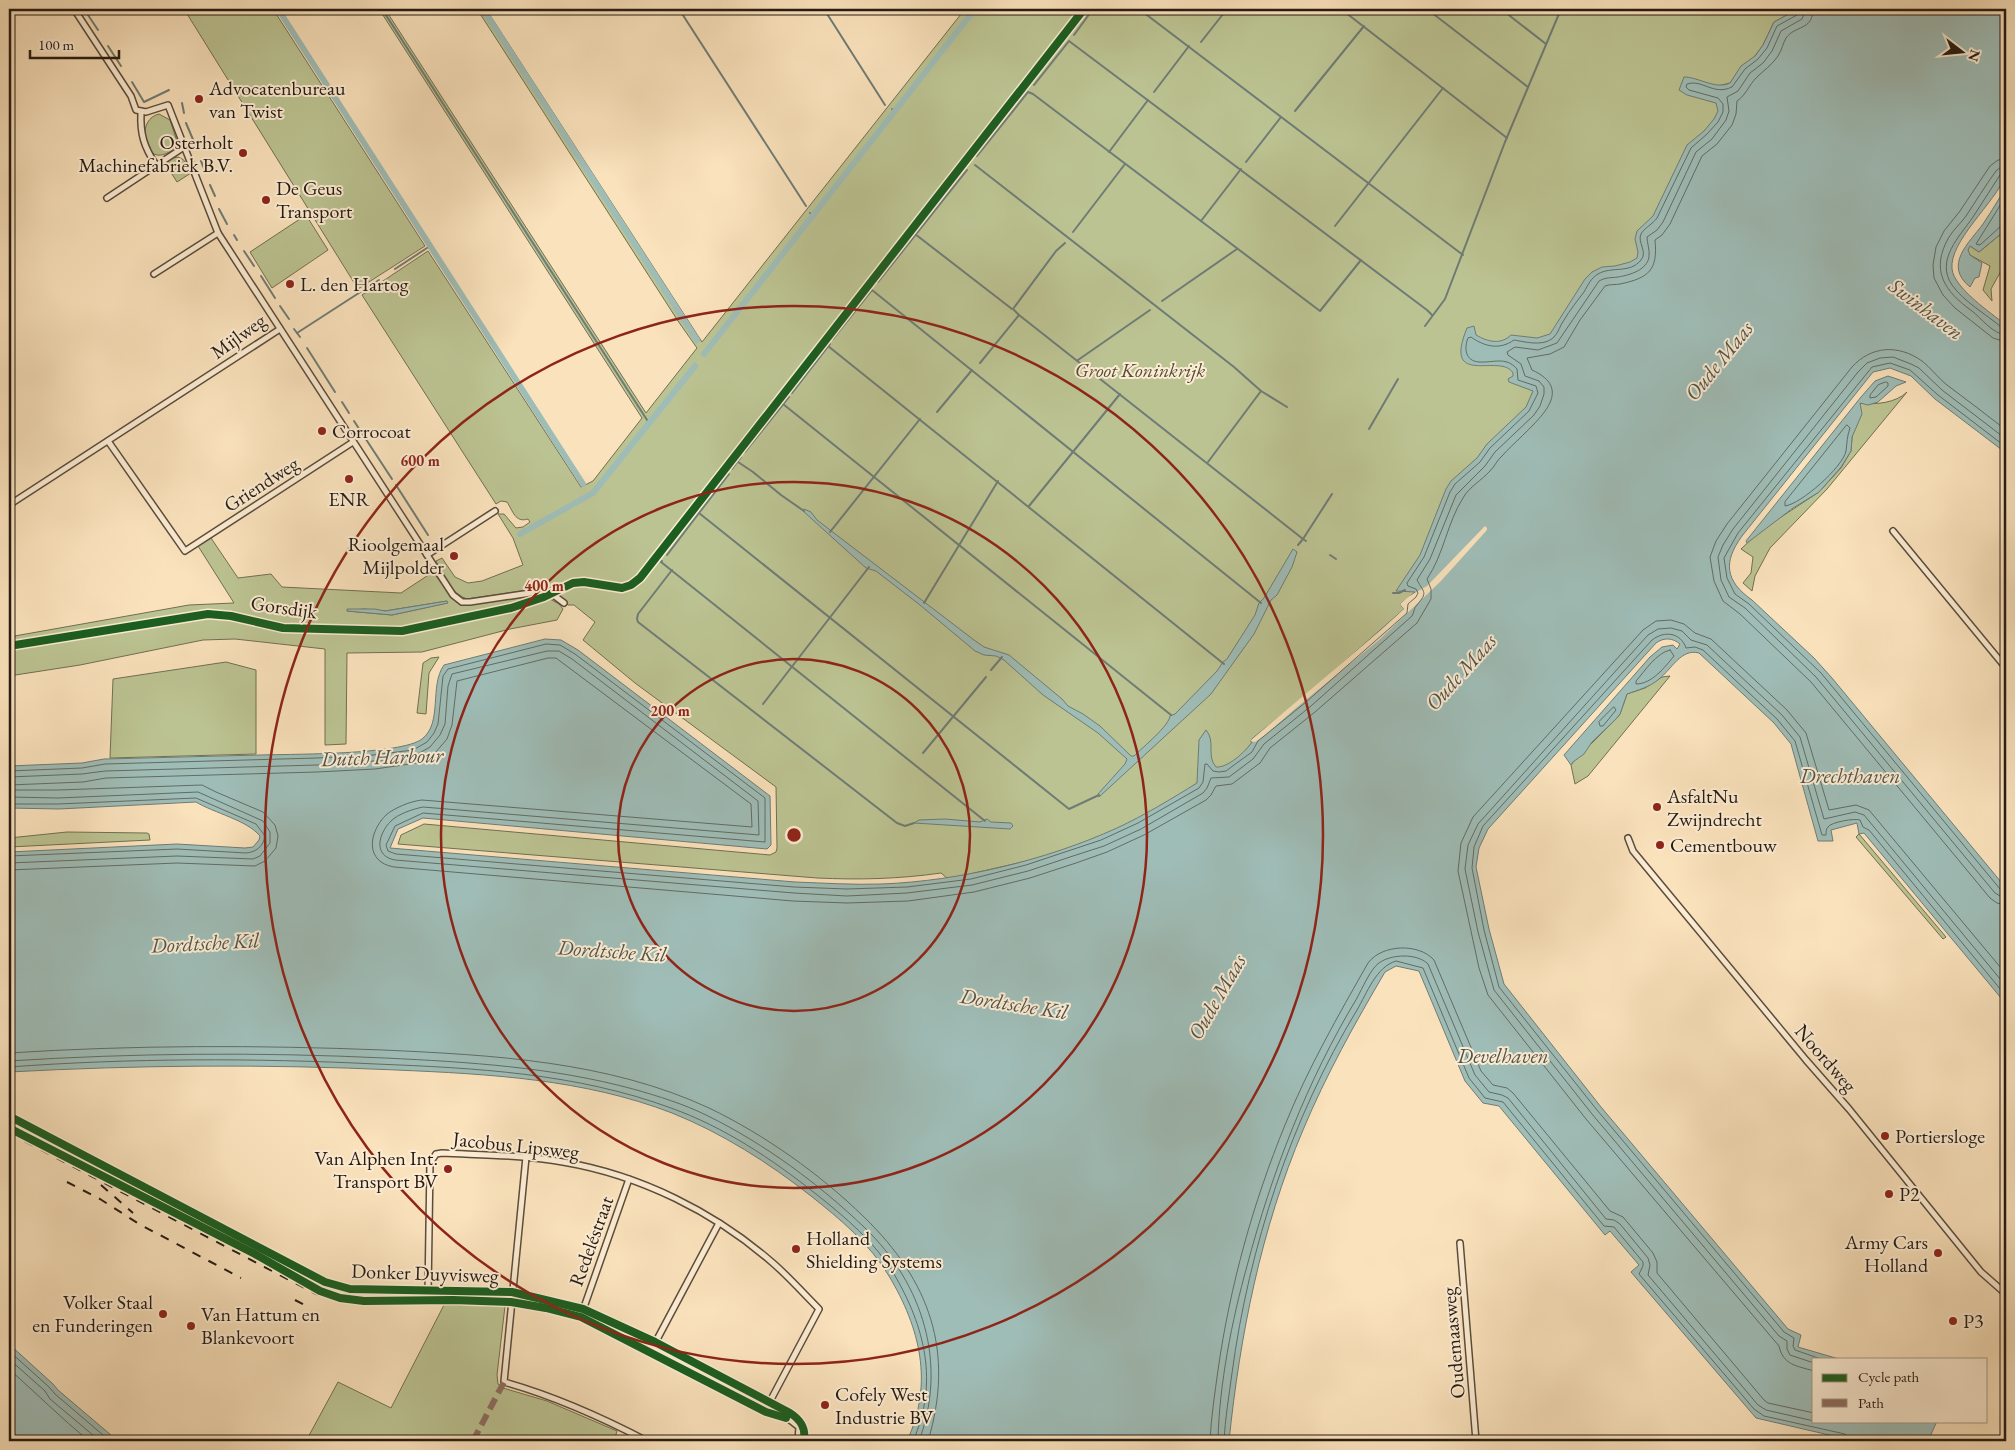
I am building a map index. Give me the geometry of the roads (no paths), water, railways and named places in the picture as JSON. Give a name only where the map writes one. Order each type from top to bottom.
[{"type":"street","points":[[74,9],[131,96],[136,110],[141,113],[143,142],[156,165]]},
{"type":"street","name":"Mijlweg","points":[[9,506],[280,329],[218,233],[168,105],[141,113]]},
{"type":"street","points":[[106,198],[184,146]]},
{"type":"street","points":[[154,274],[218,233]]},
{"type":"street","points":[[280,329],[453,594],[462,602],[544,591],[552,594],[564,603]]},
{"type":"street","name":"Griendweg","points":[[108,441],[185,551],[353,442]]},
{"type":"street","points":[[427,555],[495,511]]},
{"type":"street","points":[[1893,531],[2006,668]]},
{"type":"street","name":"Noordweg","points":[[1628,838],[1633,851],[1806,1060],[1849,1109],[1981,1272],[2006,1294]]},
{"type":"street","name":"Donker Duyvisweg","points":[[9,1121],[323,1285],[341,1292],[511,1296],[546,1302],[582,1313],[653,1347],[790,1420],[799,1427],[798,1441]]},
{"type":"street","name":"Jacobus Lipsweg","points":[[428,1294],[430,1170],[432,1158],[436,1154],[526,1157],[580,1165],[629,1179],[667,1194],[719,1223],[773,1263],[820,1309],[767,1407]]},
{"type":"street","points":[[526,1157],[504,1382],[534,1391],[580,1409],[647,1441]]},
{"type":"street","name":"Redeléstraat","points":[[582,1313],[629,1179]]},
{"type":"street","points":[[653,1347],[719,1223]]},
{"type":"street","name":"Oudemaasweg","points":[[1460,1243],[1476,1441]]},
{"type":"water","points":[[1798,9],[2006,9],[2007,171],[1993,198],[1958,246],[1953,258],[1952,269],[1954,276],[1966,292],[2006,325],[2006,453],[1935,399],[1911,376],[1890,368],[1873,372],[1742,536],[1732,554],[1730,571],[1736,586],[1814,658],[1832,678],[2006,888],[2006,1004],[1864,833],[1859,834],[1857,823],[1831,830],[1833,841],[1818,841],[1791,744],[1774,723],[1699,653],[1687,654],[1655,682],[1627,694],[1620,714],[1592,742],[1584,754],[1571,765],[1564,755],[1650,657],[1662,647],[1673,645],[1677,649],[1680,644],[1671,639],[1665,639],[1656,643],[1488,829],[1479,848],[1476,867],[1489,929],[1504,984],[1601,1107],[1788,1329],[1801,1335],[1798,1347],[1836,1358],[1812,1358],[1812,1422],[1937,1422],[1928,1441],[1855,1441],[1756,1418],[1631,1272],[1639,1265],[1610,1231],[1605,1235],[1499,1106],[1483,1103],[1465,1081],[1419,971],[1396,966],[1385,972],[1341,1050],[1321,1089],[1288,1167],[1275,1205],[1254,1283],[1239,1362],[1229,1441],[907,1441],[920,1398],[920,1356],[909,1316],[900,1296],[873,1253],[833,1214],[762,1161],[727,1139],[691,1121],[639,1102],[605,1092],[536,1080],[501,1076],[347,1068],[202,1066],[9,1072],[9,852],[177,844],[245,848],[253,847],[260,836],[247,825],[196,802],[59,809],[9,808],[9,766],[82,763],[104,759],[345,753],[410,744],[422,739],[432,724],[437,683],[444,665],[545,639],[561,640],[578,650],[770,796],[771,845],[767,849],[423,818],[398,829],[390,848],[795,882],[882,884],[911,882],[972,873],[1032,859],[1062,850],[1117,828],[1168,801],[1197,783],[1199,740],[1206,730],[1209,734],[1213,763],[1216,767],[1226,765],[1236,759],[1252,742],[1250,741],[1254,737],[1303,698],[1404,609],[1400,604],[1415,592],[1396,591],[1420,555],[1446,489],[1451,481],[1477,458],[1487,444],[1526,407],[1533,391],[1509,382],[1508,379],[1513,376],[1513,373],[1507,368],[1467,364],[1462,358],[1461,347],[1467,328],[1474,326],[1476,335],[1494,341],[1503,340],[1511,335],[1537,338],[1550,334],[1585,279],[1592,272],[1602,267],[1615,266],[1637,258],[1638,252],[1635,239],[1637,231],[1653,216],[1687,145],[1704,131],[1718,111],[1716,103],[1687,95],[1679,90],[1684,77],[1719,85],[1730,83],[1741,66],[1755,56],[1763,45],[1774,22]]},
{"type":"water","points":[[2006,187],[2006,227],[2002,233],[1979,252],[1970,246],[1968,250],[1970,255],[1982,263],[1979,277],[1975,278],[1970,287],[1962,279],[1959,271],[1961,254],[1983,224]]},
{"type":"water","points":[[1888,376],[1906,382],[1896,386],[1878,402],[1868,405],[1860,403],[1862,414],[1852,437],[1851,451],[1841,467],[1819,492],[1793,508],[1747,543],[1746,541],[1861,397],[1875,381]]},
{"type":"water","points":[[804,509],[811,512],[817,520],[974,640],[984,647],[1009,655],[1068,706],[1100,726],[1131,756],[1134,756],[1155,736],[1169,720],[1170,716],[1175,714],[1227,659],[1293,549],[1297,552],[1292,567],[1277,595],[1271,600],[1254,634],[1211,694],[1099,797],[1098,794],[1125,764],[1127,759],[1098,733],[1043,695],[1004,660],[975,651],[876,571],[866,568],[803,511]]},
{"type":"water","points":[[447,601],[448,603],[392,615],[347,611],[347,609],[375,609],[385,611]]},
{"type":"water","points":[[945,819],[980,822],[987,819],[991,822],[1011,823],[1013,826],[1010,829],[914,823],[919,820]]},
{"type":"water","points":[[9,1344],[58,1390],[118,1441],[9,1441]]},
{"type":"waterway","points":[[84,9],[98,30]]},
{"type":"waterway","points":[[278,9],[583,484]]},
{"type":"waterway","points":[[382,9],[649,423]]},
{"type":"waterway","points":[[483,9],[697,340]]},
{"type":"waterway","points":[[679,9],[806,206]]},
{"type":"waterway","points":[[824,9],[885,105]]},
{"type":"waterway","points":[[704,354],[975,9]]},
{"type":"waterway","points":[[1074,35],[1093,9]]},
{"type":"waterway","points":[[1139,9],[1463,255]]},
{"type":"waterway","points":[[1201,42],[1227,9]]},
{"type":"waterway","points":[[1341,9],[1507,138]]},
{"type":"waterway","points":[[1427,9],[1528,87]]},
{"type":"waterway","points":[[1501,9],[1546,44]]},
{"type":"waterway","points":[[1425,326],[1445,299],[1505,142],[1561,9]]},
{"type":"waterway","points":[[1295,111],[1364,26]]},
{"type":"waterway","points":[[1034,85],[1069,41],[1432,315]]},
{"type":"waterway","points":[[108,46],[121,66]]},
{"type":"waterway","points":[[1154,92],[1189,46]]},
{"type":"waterway","points":[[132,82],[144,102],[169,90]]},
{"type":"waterway","points":[[1335,226],[1443,88]]},
{"type":"waterway","points":[[977,156],[1028,92],[1320,311],[1361,260]]},
{"type":"waterway","points":[[1109,152],[1148,100]]},
{"type":"waterway","points":[[182,103],[184,113]]},
{"type":"waterway","points":[[1246,162],[1281,117]]},
{"type":"waterway","points":[[186,123],[197,149]]},
{"type":"waterway","points":[[201,161],[206,173]]},
{"type":"waterway","points":[[1073,232],[1125,164]]},
{"type":"waterway","points":[[975,165],[1234,367],[1261,391],[1287,407]]},
{"type":"waterway","points":[[1201,221],[1241,169]]},
{"type":"waterway","points":[[878,282],[967,170]]},
{"type":"waterway","points":[[210,185],[215,196]]},
{"type":"waterway","points":[[219,209],[227,224]]},
{"type":"waterway","points":[[810,213],[813,216]]},
{"type":"waterway","points":[[915,234],[1012,309]]},
{"type":"waterway","points":[[234,235],[237,240]]},
{"type":"waterway","points":[[980,363],[1019,315],[1013,309],[1056,251],[1065,243]]},
{"type":"waterway","points":[[395,269],[430,246]]},
{"type":"waterway","points":[[1162,301],[1237,249]]},
{"type":"waterway","points":[[244,251],[254,266]]},
{"type":"waterway","points":[[261,276],[275,298]]},
{"type":"waterway","points":[[297,333],[379,280]]},
{"type":"waterway","points":[[833,339],[872,290],[1261,603]]},
{"type":"waterway","points":[[280,306],[289,319]]},
{"type":"waterway","points":[[1078,360],[1150,310]]},
{"type":"waterway","points":[[1019,315],[1303,539],[1332,494]]},
{"type":"waterway","points":[[294,329],[300,337]]},
{"type":"waterway","points":[[792,393],[830,344]]},
{"type":"waterway","points":[[828,346],[1224,664]]},
{"type":"waterway","points":[[307,348],[335,392]]},
{"type":"waterway","points":[[520,534],[593,493],[695,366]]},
{"type":"waterway","points":[[937,412],[972,370]]},
{"type":"waterway","points":[[1369,429],[1398,379]]},
{"type":"waterway","points":[[1208,462],[1261,391]]},
{"type":"waterway","points":[[1029,506],[1120,394]]},
{"type":"waterway","points":[[745,452],[789,397]]},
{"type":"waterway","points":[[342,402],[349,413]]},
{"type":"waterway","points":[[783,404],[1171,715]]},
{"type":"waterway","points":[[830,532],[920,419]]},
{"type":"waterway","points":[[354,421],[392,479]]},
{"type":"waterway","points":[[732,469],[741,457]]},
{"type":"waterway","points":[[738,462],[804,511]]},
{"type":"waterway","points":[[729,474],[699,513],[1069,809],[1099,795]]},
{"type":"waterway","points":[[924,603],[998,481]]},
{"type":"waterway","points":[[396,485],[428,535]]},
{"type":"waterway","points":[[667,555],[699,513]]},
{"type":"waterway","points":[[1298,545],[1303,539],[1306,541]]},
{"type":"waterway","points":[[1330,555],[1336,559]]},
{"type":"waterway","points":[[662,561],[985,821]]},
{"type":"waterway","points":[[763,704],[869,567]]},
{"type":"waterway","points":[[672,570],[638,614],[638,622],[897,823],[905,826],[914,823]]},
{"type":"waterway","points":[[1393,593],[1405,590]]},
{"type":"waterway","points":[[991,670],[1002,657]]},
{"type":"waterway","points":[[923,753],[986,677]]},
{"type":"railway","points":[[9,1133],[316,1294],[342,1302],[375,1304]]},
{"type":"railway","points":[[67,1182],[100,1199],[139,1224],[241,1278]]},
{"type":"railway","points":[[101,1185],[133,1213]]},
{"type":"railway","points":[[295,1300],[310,1308]]},
{"type":"place","name":"Advocatenbureau van Twist","points":[[199,99]]},
{"type":"place","name":"Osterholt Machinefabriek B.V.","points":[[243,153]]},
{"type":"place","name":"De Geus Transport","points":[[266,200]]},
{"type":"place","name":"L. den Hartog","points":[[290,284]]},
{"type":"place","name":"Corrocoat","points":[[322,431]]},
{"type":"place","name":"ENR","points":[[349,479]]},
{"type":"place","name":"Rioolgemaal Mijlpolder","points":[[454,556]]},
{"type":"place","name":"AsfaltNu Zwijndrecht","points":[[1657,807]]},
{"type":"place","name":"Cementbouw","points":[[1660,845]]},
{"type":"place","name":"Portiersloge","points":[[1885,1136]]},
{"type":"place","name":"Van Alphen Int. Transport BV","points":[[448,1169]]},
{"type":"place","name":"P2","points":[[1889,1194]]},
{"type":"place","name":"Holland Shielding Systems","points":[[796,1249]]},
{"type":"place","name":"Army Cars Holland","points":[[1938,1253]]},
{"type":"place","name":"Volker Staal en Funderingen","points":[[163,1314]]},
{"type":"place","name":"P3","points":[[1953,1321]]},
{"type":"place","name":"Van Hattum en Blankevoort","points":[[191,1326]]},
{"type":"place","name":"Cofely West Industrie BV","points":[[825,1405]]},
{"type":"water label","name":"Swinhaven","points":[[1926,309]]},
{"type":"water label","name":"Oude Maas","points":[[1719,361]]},
{"type":"water label","name":"Oude Maas","points":[[1461,672]]},
{"type":"water label","name":"Dutch Harbour","points":[[382,757]]},
{"type":"water label","name":"Drechthaven","points":[[1850,776]]},
{"type":"water label","name":"Dordtsche Kil","points":[[205,943]]},
{"type":"water label","name":"Dordtsche Kil","points":[[612,951]]},
{"type":"water label","name":"Oude Maas","points":[[1217,997]]},
{"type":"water label","name":"Dordtsche Kil","points":[[1014,1004]]},
{"type":"water label","name":"Develhaven","points":[[1503,1056]]},
{"type":"park label","name":"Groot Koninkrijk","points":[[1140,370]]}]
